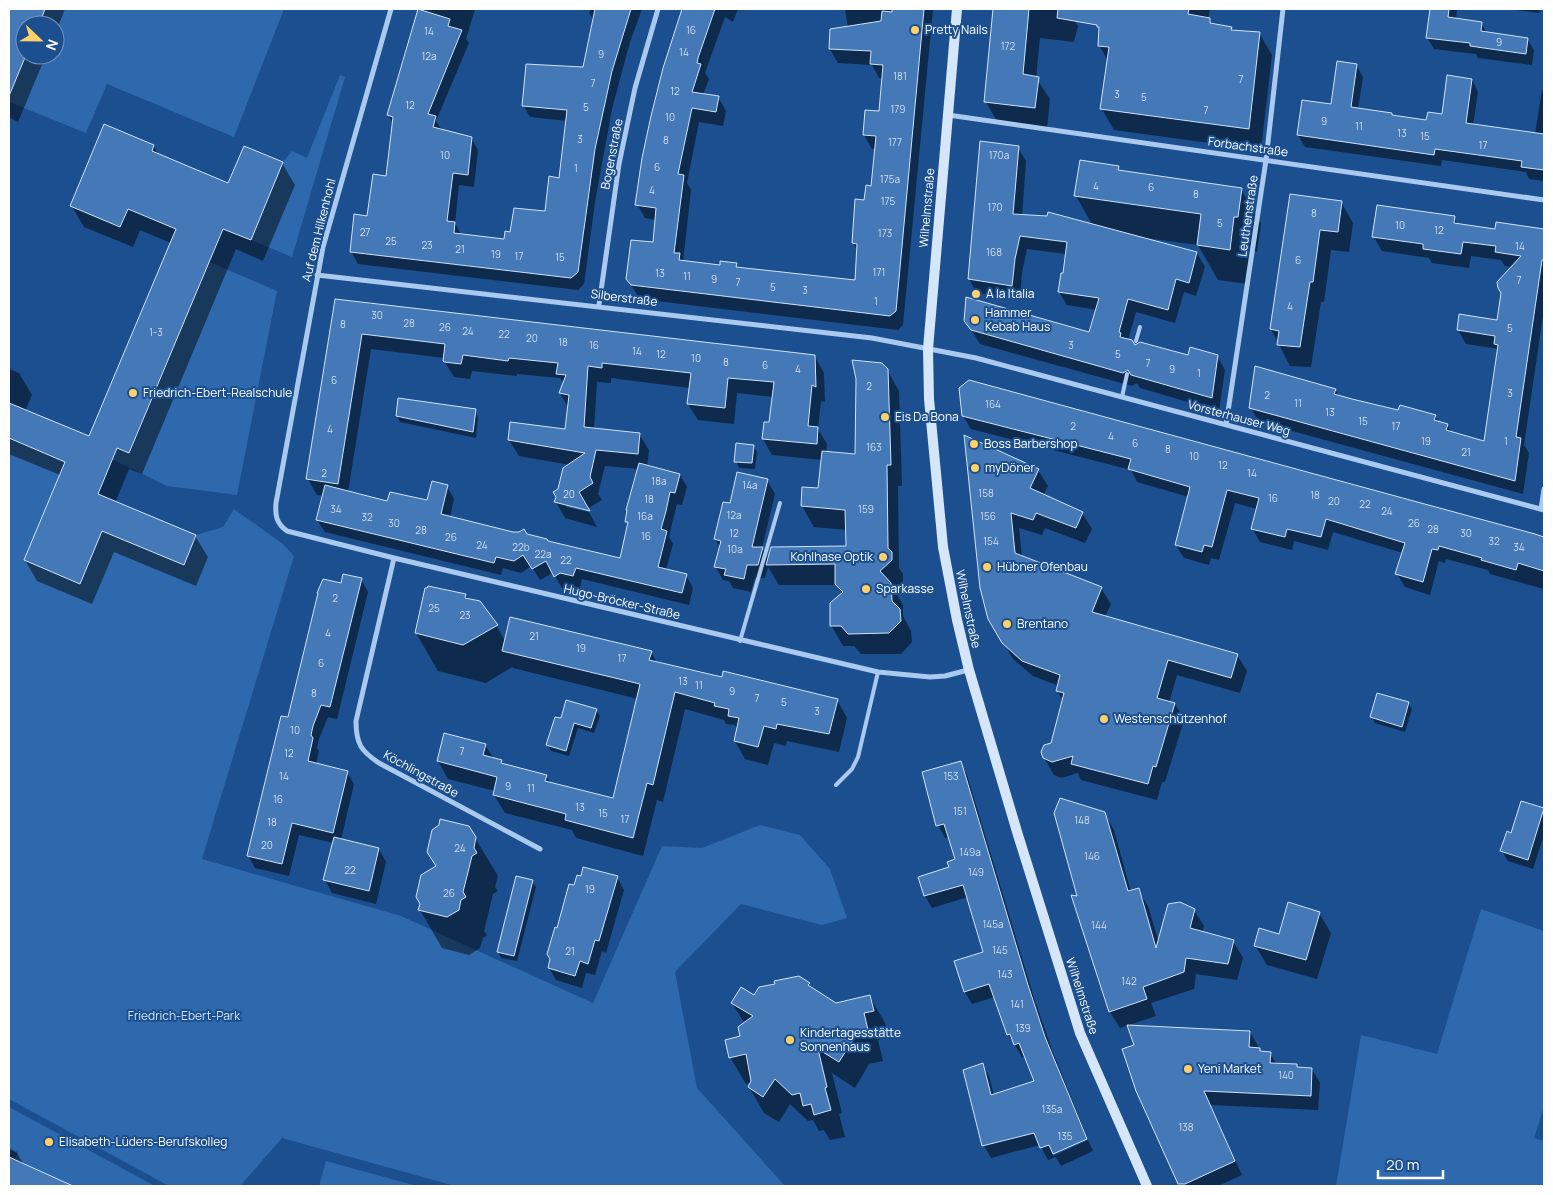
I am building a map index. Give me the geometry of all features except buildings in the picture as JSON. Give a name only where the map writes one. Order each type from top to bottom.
[{"type":"main road","name":"Wilhelmstraße","points":[[958,9],[928,349],[929,399],[943,547],[969,670],[1080,1033],[1147,1186]]},
{"type":"street","name":"Auf dem Hilkenhohl","points":[[277,520],[275,513],[276,502],[325,238],[391,9]]},
{"type":"street","name":"Bogenstraße","points":[[599,305],[619,164],[635,88],[658,9]]},
{"type":"street","name":"Leuthenstraße","points":[[1226,425],[1266,160],[1284,9]]},
{"type":"street","name":"Forbachstraße","points":[[948,115],[1544,200]]},
{"type":"street","name":"Silberstraße","points":[[317,275],[599,305],[872,338],[928,349]]},
{"type":"street","name":"Vorsterhauser Weg","points":[[928,349],[976,358],[1543,510]]},
{"type":"street","points":[[1543,510],[1544,489]]},
{"type":"street","name":"Hugo-Bröcker-Straße","points":[[277,520],[281,527],[287,531],[878,672],[930,677],[945,676],[969,670]]},
{"type":"street","name":"Köchlingstraße","points":[[394,558],[356,722],[358,744],[371,758],[379,763],[540,849]]},
{"type":"lane","points":[[1136,341],[1140,327]]},
{"type":"lane","points":[[1122,397],[1128,374]]},
{"type":"lane","points":[[740,640],[780,503]]},
{"type":"lane","points":[[836,785],[852,769],[858,756],[878,672]]},
{"type":"green space","points":[[45,9],[284,9],[234,137],[107,84],[86,133],[9,102],[9,96],[22,65],[65,65],[65,15],[43,15]]},
{"type":"green space","points":[[340,75],[345,77],[292,257],[251,240],[283,162],[292,151],[307,158]]},
{"type":"green space","points":[[210,262],[277,291],[237,495],[167,486],[105,456],[110,445],[130,453]]},
{"type":"green space","name":"Friedrich-Ebert-Park","points":[[9,438],[65,462],[24,560],[80,582],[95,549],[94,528],[184,565],[196,535],[223,527],[234,509],[283,544],[294,556],[202,859],[401,916],[593,1003],[662,846],[702,848],[760,825],[800,835],[830,869],[847,918],[822,925],[741,904],[675,972],[697,1088],[785,1186],[455,1186],[282,1138],[240,1186],[169,1186],[9,1099]]},
{"type":"green space","points":[[1481,909],[1544,931],[1544,1107],[1534,1138],[1544,1141],[1544,1186],[1336,1186],[1361,1035],[1437,1054]]},
{"type":"green space","name":"Elisabeth-Lüders-Berufskolleg","points":[[9,1107],[155,1186],[73,1186],[15,1159],[18,1152],[9,1148]]},
{"type":"green space","points":[[326,1161],[417,1186],[319,1186]]},
{"type":"place","name":"Pretty Nails","points":[[915,30]]},
{"type":"place","name":"A la Italia","points":[[976,294]]},
{"type":"place","name":"Hammer Kebab Haus","points":[[975,320]]},
{"type":"place","name":"Friedrich-Ebert-Realschule","points":[[133,393]]},
{"type":"place","name":"Eis Da Bona","points":[[885,417]]},
{"type":"place","name":"Boss Barbershop","points":[[974,444]]},
{"type":"place","name":"myDöner","points":[[975,468]]},
{"type":"place","name":"Kohlhase Optik","points":[[883,557]]},
{"type":"place","name":"Hübner Ofenbau","points":[[987,567]]},
{"type":"place","name":"Sparkasse","points":[[866,589]]},
{"type":"place","name":"Brentano","points":[[1007,624]]},
{"type":"place","name":"Westenschützenhof","points":[[1104,719]]},
{"type":"place","name":"Kindertagesstätte Sonnenhaus","points":[[790,1040]]},
{"type":"place","name":"Yeni Market","points":[[1188,1069]]},
{"type":"place","name":"Elisabeth-Lüders-Berufskolleg","points":[[49,1142]]}]
